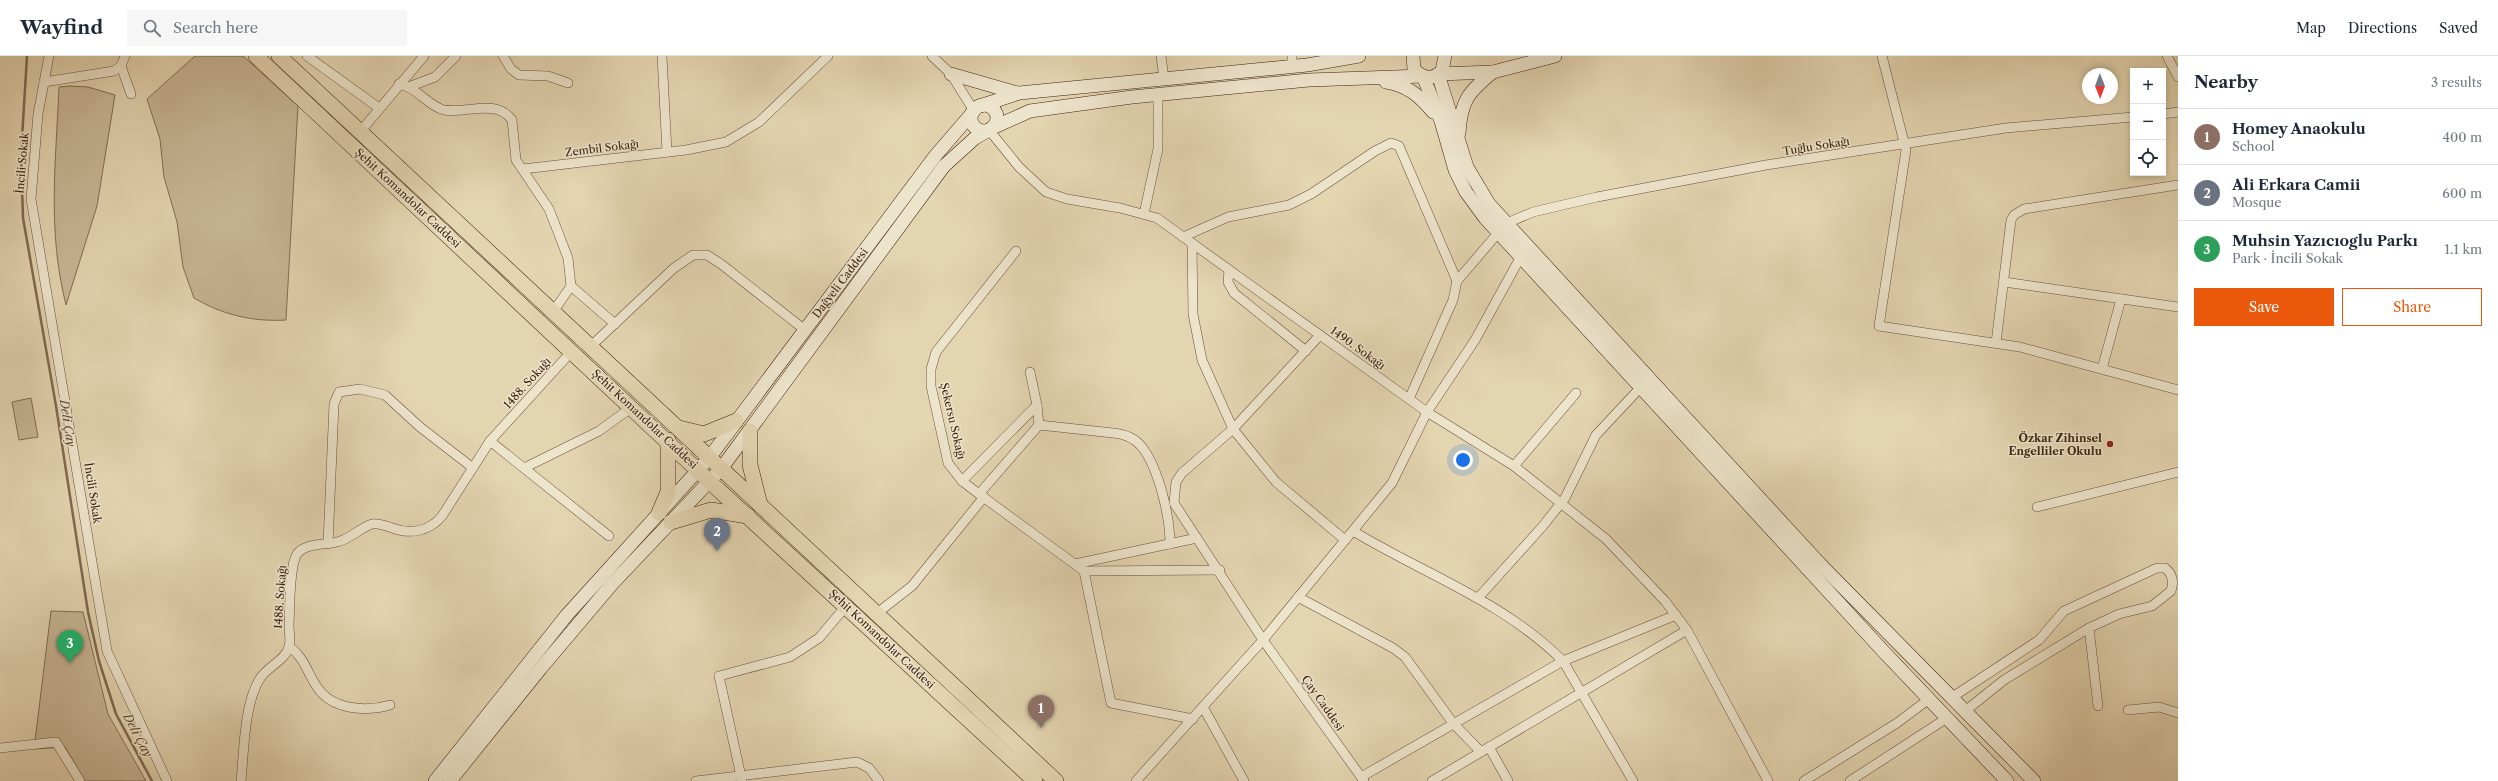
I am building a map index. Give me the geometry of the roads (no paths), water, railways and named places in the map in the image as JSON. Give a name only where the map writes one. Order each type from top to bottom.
[{"type":"main road","name":"Şehit Komandolar Caddesi","points":[[256,56],[668,440],[710,482],[755,511],[876,614],[1056,781]]},
{"type":"main road","name":"Şehit Komandolar Caddesi","points":[[279,56],[721,469],[755,511],[846,606],[1035,781]]},
{"type":"main road","points":[[677,428],[704,434],[736,421]]},
{"type":"main road","points":[[671,522],[711,510],[755,511],[750,465],[750,431]]},
{"type":"main road","points":[[658,513],[668,492],[668,440]]},
{"type":"street","name":"İncili Sokak","points":[[49,56],[38,114],[31,199],[107,651],[167,781]]},
{"type":"street","points":[[44,82],[110,73],[121,66],[125,56]]},
{"type":"street","points":[[307,56],[379,108]]},
{"type":"street","points":[[360,132],[424,56]]},
{"type":"street","points":[[411,86],[435,77],[456,56]]},
{"type":"street","points":[[503,56],[511,69],[519,75],[548,76],[568,83]]},
{"type":"street","points":[[662,56],[667,152]]},
{"type":"street","name":"Zembil Sokağı","points":[[523,169],[667,152],[726,142],[759,122],[828,56]]},
{"type":"street","points":[[932,56],[951,74],[977,108]]},
{"type":"street","points":[[1161,56],[1164,79]]},
{"type":"street","points":[[977,108],[989,106],[996,112],[997,120],[991,129],[981,130],[974,126],[971,118],[977,108],[1019,93],[1164,79],[1292,61],[1359,56]]},
{"type":"street","points":[[1413,56],[1414,69],[1422,76],[1441,121],[1455,170],[1466,192],[1498,233],[1640,388],[2007,781]]},
{"type":"street","points":[[1438,74],[1445,66],[1445,56]]},
{"type":"street","points":[[1364,78],[1422,76],[1428,78],[1438,74],[1493,72],[1555,56]]},
{"type":"street","points":[[1882,56],[1906,143],[1905,167],[1879,326],[1996,343],[2044,352],[2178,390]]},
{"type":"street","points":[[2167,56],[2178,77]]},
{"type":"street","points":[[121,66],[131,94]]},
{"type":"street","points":[[1458,141],[1464,101],[1472,89],[1493,72]]},
{"type":"street","points":[[951,74],[1019,93]]},
{"type":"street","points":[[1438,74],[1466,167],[1489,204],[1820,564],[1964,712],[2034,781]]},
{"type":"street","points":[[1364,78],[1397,84],[1412,91],[1441,121]]},
{"type":"street","name":"Dağyeli Caddesi","points":[[450,781],[540,668],[606,590],[721,469],[944,166],[975,138],[1019,115],[1046,107],[1309,80],[1364,78]]},
{"type":"street","points":[[400,84],[411,86],[436,106],[445,110],[497,109],[508,115],[513,125],[513,146],[516,160],[549,209],[568,258],[571,286],[553,312]]},
{"type":"street","points":[[1144,214],[1158,149],[1158,95]]},
{"type":"street","name":"Dağyeli Caddesi","points":[[435,781],[566,616],[709,458],[936,155],[977,108]]},
{"type":"street","points":[[2166,114],[2178,112]]},
{"type":"street","name":"Tuğlu Sokağı","points":[[1507,223],[1533,212],[1636,189],[1906,143],[2013,127],[2130,117]]},
{"type":"street","name":"1490. Sokağı","points":[[991,129],[1020,167],[1046,192],[1067,199],[1144,214],[1157,218],[1426,412],[1514,466],[1606,539],[1676,615],[1686,630],[1768,781]]},
{"type":"street","points":[[1183,237],[1228,217],[1289,205],[1311,194],[1375,151],[1391,143],[1399,146],[1457,281]]},
{"type":"street","points":[[1996,343],[2011,220],[2018,211],[2178,184]]},
{"type":"street","points":[[1409,399],[1453,300],[1457,281],[1498,233]]},
{"type":"street","points":[[1192,243],[1193,314],[1202,360],[1233,429],[1276,482],[1345,540]]},
{"type":"street","name":"Şekersu Sokağı","points":[[1016,250],[936,352],[931,368],[931,386],[948,463],[962,481],[1084,571]]},
{"type":"street","points":[[590,347],[674,268],[693,255],[707,256],[805,330]]},
{"type":"street","points":[[1136,781],[1263,640],[1392,483],[1426,412],[1475,340],[1520,258]]},
{"type":"street","points":[[1229,270],[1228,282],[1234,293],[1306,351]]},
{"type":"street","points":[[2004,282],[2178,307]]},
{"type":"street","points":[[571,286],[614,324]]},
{"type":"street","points":[[2102,369],[2121,299]]},
{"type":"street","name":"Çay Caddesi","points":[[1320,335],[1233,429],[1182,473],[1176,482],[1174,503],[1220,570],[1263,640],[1362,779]]},
{"type":"street","name":"1488. Sokağı","points":[[289,646],[290,604],[296,557],[304,548],[328,544],[347,538],[372,524],[380,524],[395,529],[410,531],[428,528],[442,516],[490,441],[572,351]]},
{"type":"street","points":[[876,614],[912,586],[1039,425],[1037,405],[1030,372]]},
{"type":"street","points":[[1478,598],[1542,527],[1559,503],[1567,495],[1596,434],[1640,388]]},
{"type":"street","points":[[328,544],[334,404],[339,392],[360,389],[385,395],[420,427],[473,468]]},
{"type":"street","points":[[1514,466],[1576,393]]},
{"type":"street","points":[[962,481],[1037,405]]},
{"type":"street","points":[[524,468],[599,431],[632,407]]},
{"type":"street","points":[[1039,425],[1113,432],[1124,434],[1134,440],[1148,457],[1166,503],[1170,523],[1170,544]]},
{"type":"street","points":[[490,441],[609,536]]},
{"type":"street","points":[[2037,507],[2178,472]]},
{"type":"street","points":[[1353,531],[1478,598],[1496,609],[1552,650],[1563,661],[1633,781]]},
{"type":"street","points":[[1075,564],[1197,538]]},
{"type":"street","points":[[1951,698],[2039,640],[2064,611],[2157,568],[2165,568],[2170,572],[2172,586],[2167,596],[2152,606],[2118,614],[2088,628],[2004,680],[1964,712]]},
{"type":"street","points":[[1193,719],[1111,703],[1084,571],[1220,570]]},
{"type":"street","points":[[1298,597],[1393,648],[1405,657],[1453,723],[1485,749],[1508,781]]},
{"type":"street","points":[[742,778],[719,676],[790,657],[819,638],[846,606]]},
{"type":"street","points":[[1362,779],[1453,723],[1563,661],[1676,615]]},
{"type":"street","points":[[2088,628],[2098,706]]},
{"type":"street","points":[[1432,781],[1686,630]]},
{"type":"street","points":[[241,781],[247,728],[256,686],[266,671],[281,658],[289,646],[302,658],[318,688],[329,698],[357,708],[375,708],[390,705]]},
{"type":"street","points":[[1804,781],[1897,723],[1929,699]]},
{"type":"street","points":[[1202,707],[1244,781]]},
{"type":"street","points":[[2128,710],[2159,707],[2178,713]]},
{"type":"street","points":[[1850,781],[1947,718]]},
{"type":"street","points":[[0,748],[56,742],[80,781]]},
{"type":"street","points":[[696,781],[742,778],[857,762],[869,768],[879,781]]},
{"type":"waterway","name":"Deli Çay","points":[[27,56],[21,155],[23,218],[56,406],[88,612],[99,661],[116,714],[152,781]]},
{"type":"place","name":"Özkar Zihinsel Engelliler Okulu","points":[[2110,444]]},
{"type":"place","name":"Ali Erkara Camii","points":[[717,551]]},
{"type":"place","name":"Muhsin Yazıcıoglu Parkı","points":[[70,663]]},
{"type":"place","name":"Homey Anaokulu","points":[[1041,728]]}]
